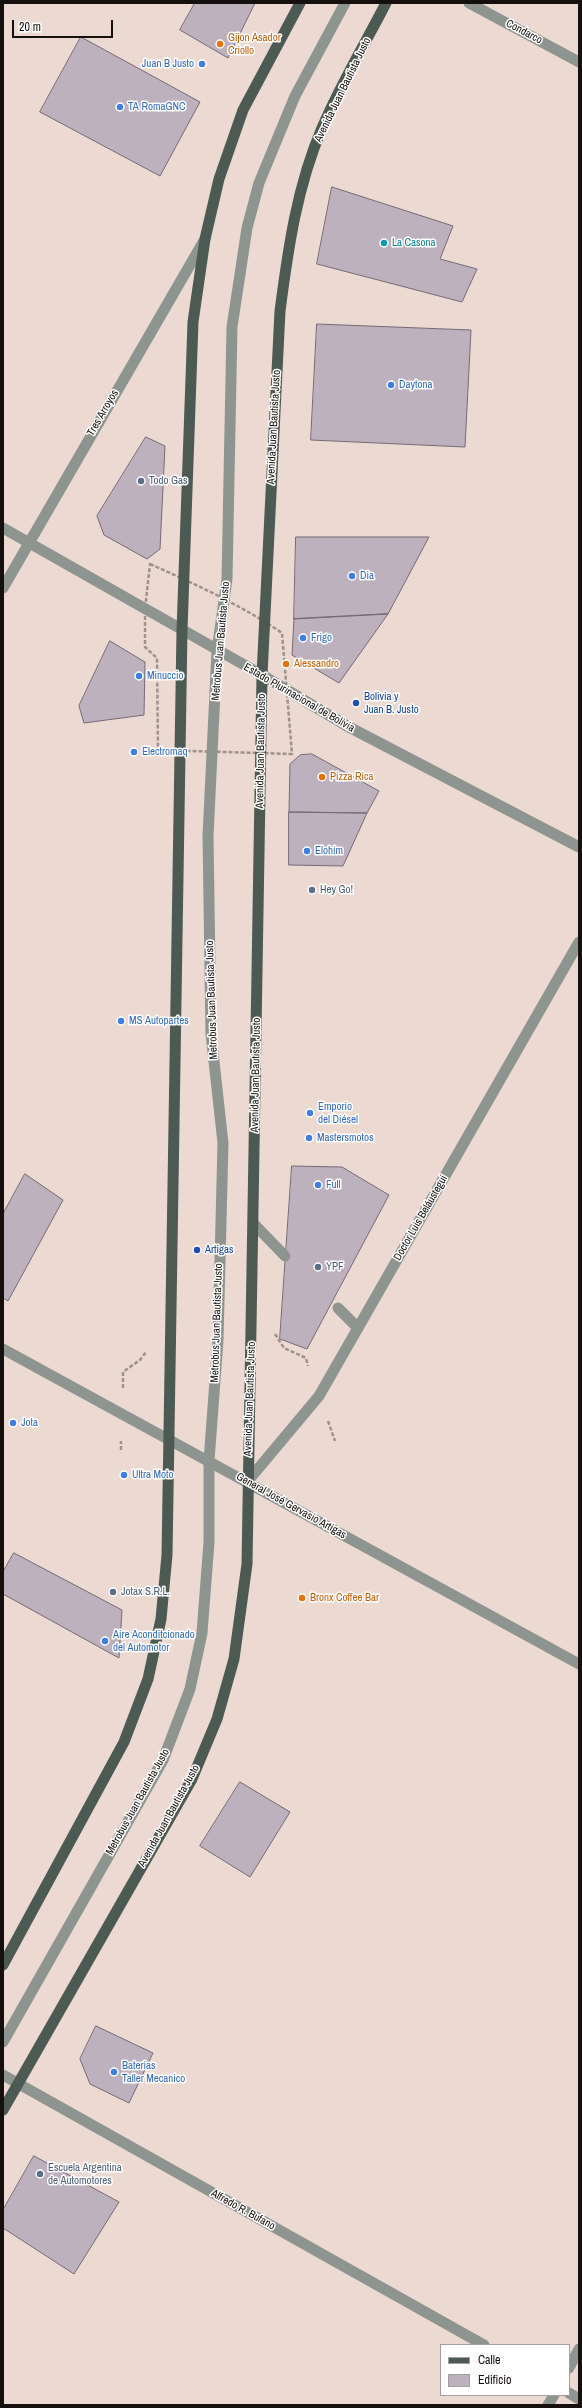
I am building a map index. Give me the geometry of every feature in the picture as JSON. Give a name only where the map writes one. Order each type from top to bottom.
[{"type":"main road","points":[[3,1965],[124,1742],[148,1679],[161,1619],[167,1555],[182,630],[194,322],[205,239],[219,179],[243,110],[300,3]]},
{"type":"main road","name":"Avenida Juan Bautista Justo","points":[[3,2110],[192,1779],[217,1719],[234,1659],[244,1601],[247,1564],[247,1482],[254,1224],[262,675],[280,311],[287,252],[307,168],[322,127],[386,3]]},
{"type":"street","name":"Metrobus Juan Bautista Justo","points":[[3,2042],[163,1760],[190,1690],[202,1633],[207,1589],[209,1461],[218,1340],[223,1143],[211,1034],[208,836],[217,651],[227,579],[232,326],[247,228],[259,183],[295,96],[344,3]]},
{"type":"street","name":"Condarco","points":[[469,3],[579,62]]},
{"type":"street","name":"Tres Arroyos","points":[[3,588],[28,541],[205,239]]},
{"type":"street","name":"Estado Plurinacional de Bolivia","points":[[3,528],[217,651],[262,675],[347,726],[579,847]]},
{"type":"street","name":"Doctor Luis Beláustegui","points":[[247,1482],[319,1396],[579,942]]},
{"type":"street","points":[[254,1224],[285,1256]]},
{"type":"street","points":[[338,1308],[358,1328]]},
{"type":"street","name":"General José Gervasio Artigas","points":[[3,1349],[579,1664]]},
{"type":"street","name":"Alfredo R. Bufano","points":[[3,2075],[482,2344]]},
{"type":"street","points":[[570,2366],[579,2349]]},
{"type":"street","points":[[570,2394],[579,2399]]},
{"type":"street","points":[[548,2405],[553,2396]]},
{"type":"building","name":"Gijon Asador Criollo","points":[[195,3],[255,3],[228,58],[180,30]]},
{"type":"building","name":"TA RomaGNC","points":[[81,37],[200,102],[160,176],[40,112]]},
{"type":"building","name":"La Casona","points":[[332,187],[453,226],[440,259],[477,269],[462,302],[317,264]]},
{"type":"building","name":"Daytona","points":[[317,324],[471,330],[465,447],[311,440]]},
{"type":"building","name":"Todo Gas","points":[[146,437],[165,446],[160,549],[147,559],[104,535],[97,516]]},
{"type":"building","name":"Dia","points":[[296,537],[429,537],[388,614],[294,619]]},
{"type":"building","points":[[388,614],[339,683],[292,655],[294,619]]},
{"type":"building","points":[[110,641],[145,662],[144,715],[84,723],[79,706]]},
{"type":"building","name":"Pizza Rica","points":[[312,754],[379,791],[367,813],[289,812],[290,764],[300,755]]},
{"type":"building","points":[[289,812],[367,813],[343,866],[289,865]]},
{"type":"building","name":"YPF","points":[[292,1166],[342,1167],[389,1195],[307,1349],[280,1339]]},
{"type":"building","points":[[25,1174],[63,1200],[8,1301],[3,1298],[3,1214]]},
{"type":"building","points":[[14,1553],[122,1610],[119,1658],[3,1594],[3,1572]]},
{"type":"building","points":[[240,1782],[290,1812],[250,1877],[200,1846]]},
{"type":"building","name":"Baterias Taller Mecanico","points":[[96,2026],[153,2053],[129,2103],[90,2084],[80,2059]]},
{"type":"building","points":[[34,2156],[119,2202],[74,2274],[3,2228],[3,2210]]},
{"type":"place","name":"Gijon Asador Criollo","points":[[220,44]]},
{"type":"place","name":"Juan B Justo","points":[[202,64]]},
{"type":"place","name":"TA RomaGNC","points":[[120,107]]},
{"type":"place","name":"La Casona","points":[[384,243]]},
{"type":"place","name":"Daytona","points":[[391,385]]},
{"type":"place","name":"Todo Gas","points":[[141,481]]},
{"type":"place","name":"Dia","points":[[352,576]]},
{"type":"place","name":"Frigo","points":[[303,638]]},
{"type":"place","name":"Alessandro","points":[[286,664]]},
{"type":"place","name":"Minuccio","points":[[139,676]]},
{"type":"place","name":"Bolivia y Juan B. Justo","points":[[356,703]]},
{"type":"place","name":"Electromaq","points":[[134,752]]},
{"type":"place","name":"Pizza Rica","points":[[322,777]]},
{"type":"place","name":"Elohim","points":[[307,851]]},
{"type":"place","name":"Hey Go!","points":[[312,890]]},
{"type":"place","name":"MS Autopartes","points":[[121,1021]]},
{"type":"place","name":"Emporio del Diésel","points":[[310,1113]]},
{"type":"place","name":"Mastersmotos","points":[[309,1138]]},
{"type":"place","name":"Full","points":[[318,1185]]},
{"type":"place","name":"Artigas","points":[[197,1250]]},
{"type":"place","name":"YPF","points":[[318,1267]]},
{"type":"place","name":"Jota","points":[[13,1423]]},
{"type":"place","name":"Ultra Moto","points":[[124,1475]]},
{"type":"place","name":"Jotax S.R.L.","points":[[113,1592]]},
{"type":"place","name":"Bronx Coffee Bar","points":[[302,1598]]},
{"type":"place","name":"Aire Aconditcionado del Automotor","points":[[105,1641]]},
{"type":"place","name":"Baterias Taller Mecanico","points":[[114,2072]]},
{"type":"place","name":"Escuela Argentina de Automotores","points":[[40,2174]]}]
